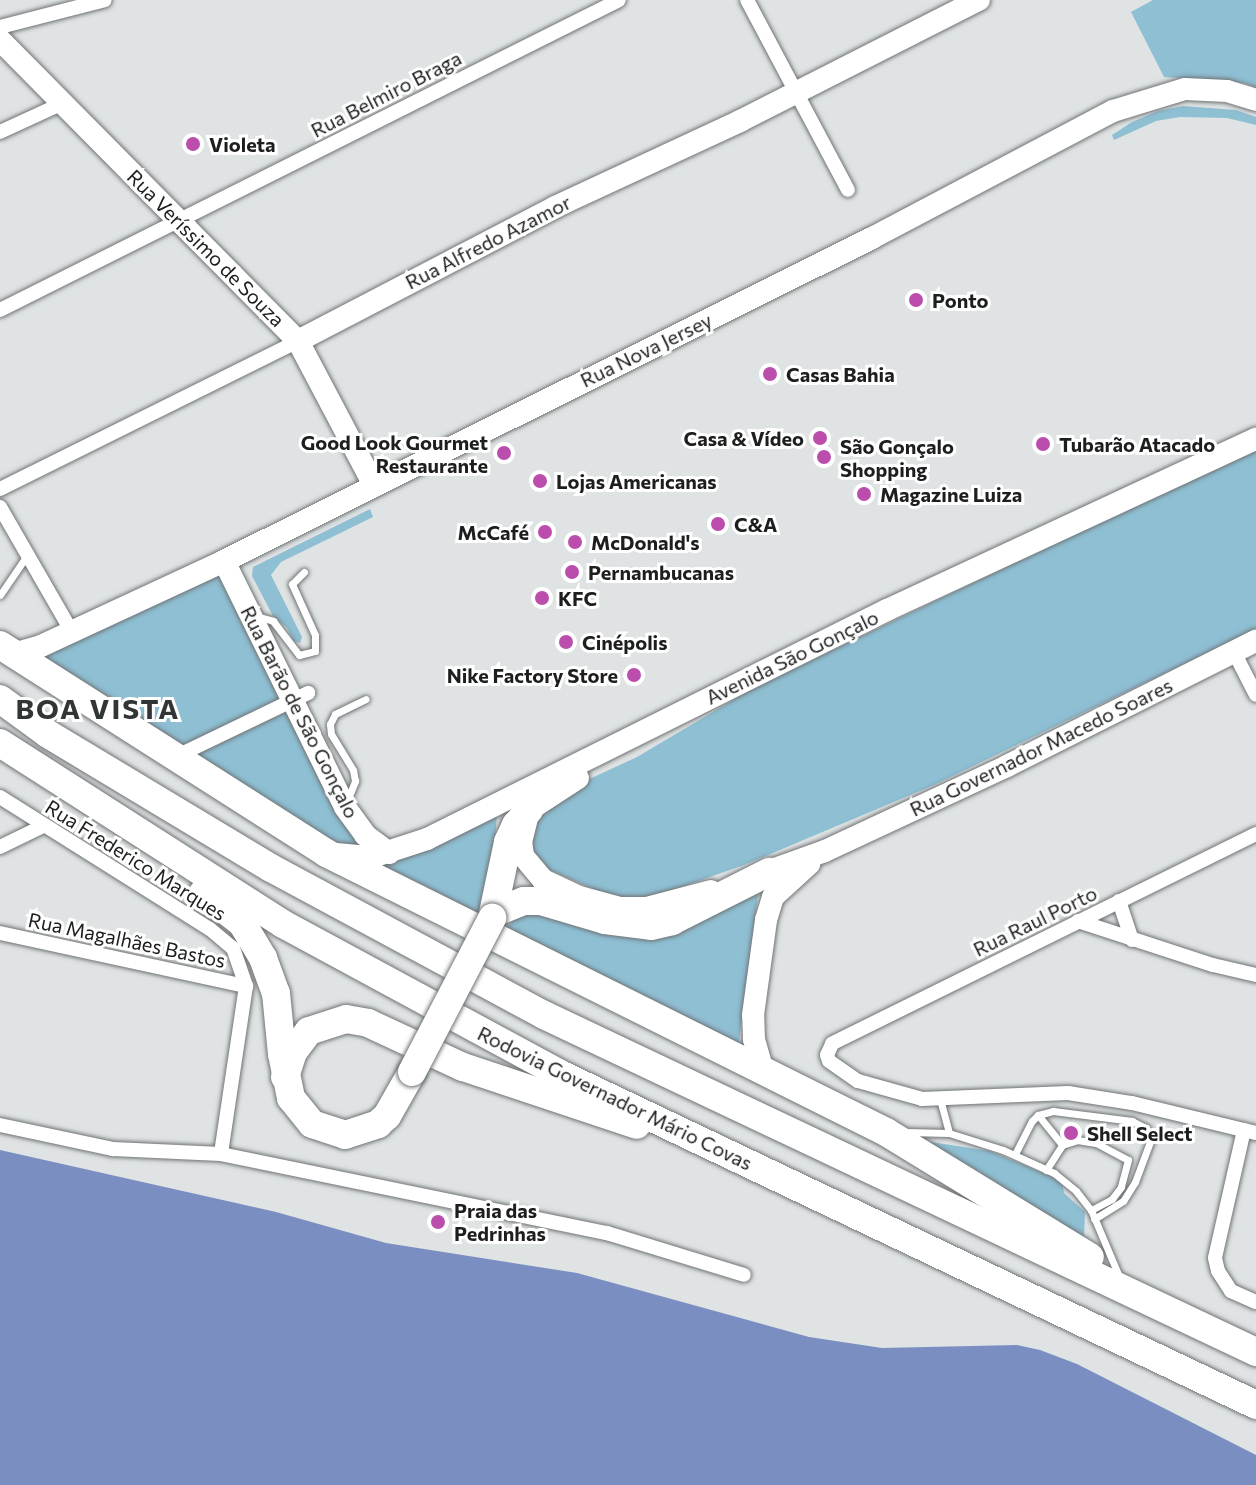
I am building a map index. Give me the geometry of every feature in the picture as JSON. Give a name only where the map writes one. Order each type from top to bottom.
[{"type":"highway","points":[[22,653],[175,758],[326,853],[886,1132],[1126,1284]]},
{"type":"highway","points":[[0,699],[48,734],[271,868],[544,1015],[1126,1284],[1256,1352]]},
{"type":"highway","name":"Rodovia Governador Mário Covas","points":[[0,743],[283,924],[560,1074],[1256,1405]]},
{"type":"highway","points":[[0,763],[208,896],[242,923],[263,958],[276,993],[285,1078],[301,1114],[312,1124],[345,1135],[363,1131],[387,1116],[412,1072],[493,915],[500,868],[508,842],[516,825],[529,810]]},
{"type":"highway","points":[[493,915],[524,901],[541,901],[605,920],[651,926],[672,921],[769,872]]},
{"type":"highway","points":[[285,1078],[293,1052],[309,1031],[346,1019],[368,1023],[463,1067],[716,1149]]},
{"type":"street","points":[[0,27],[105,0]]},
{"type":"street","name":"Rua Belmiro Braga","points":[[0,310],[619,0]]},
{"type":"street","points":[[747,0],[794,94],[848,190]]},
{"type":"street","name":"Rua Alfredo Azamor","points":[[0,489],[298,341],[555,207],[794,94],[979,0]]},
{"type":"street","name":"Rua Veríssimo de Souza","points":[[0,40],[298,341],[374,485]]},
{"type":"street","name":"Rua Nova Jersey","points":[[22,653],[224,561],[872,238],[1113,111],[1185,89],[1227,91],[1256,100]]},
{"type":"street","points":[[0,132],[61,104]]},
{"type":"street","name":"Avenida São Gonçalo","points":[[326,853],[372,857],[427,839],[887,610],[1256,439]]},
{"type":"street","points":[[0,507],[72,632]]},
{"type":"street","name":"Rua Barão de São Gonçalo","points":[[224,561],[251,617],[300,696],[345,807],[365,835],[389,853]]},
{"type":"street","name":"Rua Governador Macedo Soares","points":[[529,810],[521,841],[529,868],[543,880],[579,897],[620,908],[647,908],[769,872],[825,851],[1007,766],[1256,641]]},
{"type":"street","points":[[1234,652],[1256,695]]},
{"type":"street","points":[[175,758],[300,696]]},
{"type":"street","points":[[529,810],[623,753],[654,725]]},
{"type":"street","name":"Rua Frederico Marques","points":[[0,797],[223,938],[240,961],[246,986]]},
{"type":"street","points":[[0,847],[43,826]]},
{"type":"street","name":"Rua Raul Porto","points":[[940,1099],[922,1099],[858,1081],[829,1061],[827,1050],[832,1044],[1256,834]]},
{"type":"street","name":"Rua Governador Macedo Soares","points":[[763,1071],[754,1039],[753,1015],[766,920],[773,897],[785,882],[825,851]]},
{"type":"street","points":[[1119,901],[1132,940]]},
{"type":"street","points":[[1078,921],[1132,940],[1256,975]]},
{"type":"street","name":"Rua Magalhães Bastos","points":[[0,933],[246,986]]},
{"type":"street","points":[[221,1154],[246,986]]},
{"type":"street","points":[[940,1099],[1068,1093],[1132,1103],[1250,1131],[1215,1258],[1218,1271],[1231,1291],[1256,1302]]},
{"type":"street","points":[[0,1125],[113,1149],[221,1154],[607,1233],[744,1275]]},
{"type":"lane","points":[[0,595],[28,554]]},
{"type":"lane","points":[[251,617],[267,616],[299,655],[315,651],[315,635],[292,584],[304,572]]},
{"type":"lane","points":[[345,807],[355,781],[353,770],[331,734],[330,724],[335,714],[366,699]]},
{"type":"lane","points":[[940,1099],[949,1133]]},
{"type":"lane","points":[[1038,1115],[1070,1111],[1132,1121],[1146,1128],[1151,1139],[1135,1182],[1123,1201],[1092,1214]]},
{"type":"lane","points":[[1015,1154],[1038,1115]]},
{"type":"lane","points":[[1038,1115],[1062,1145]]},
{"type":"lane","points":[[886,1132],[949,1133],[1015,1154],[1046,1170],[1076,1191],[1092,1214],[1126,1284]]},
{"type":"lane","points":[[1046,1170],[1062,1145],[1077,1140],[1096,1143],[1128,1160],[1121,1187],[1112,1199],[1092,1214]]},
{"type":"shaded area","points":[[1153,0],[1256,0],[1256,88],[1245,83],[1164,77],[1131,12]]},
{"type":"shaded area","points":[[1183,106],[1236,110],[1256,117],[1256,125],[1227,118],[1180,117],[1156,121],[1114,140],[1112,135],[1132,122],[1158,111]]},
{"type":"shaded area","points":[[1256,447],[1256,629],[934,785],[744,865],[664,893],[636,899],[612,897],[538,865],[529,853],[532,817],[583,782],[637,757],[750,690]]},
{"type":"shaded area","points":[[370,509],[373,517],[281,562],[271,575],[302,637],[300,643],[294,641],[287,628],[273,616],[252,576],[253,567]]},
{"type":"shaded area","points":[[217,572],[340,821],[369,848],[329,845],[54,672],[45,657]]},
{"type":"shaded area","points":[[497,814],[493,869],[481,921],[365,864]]},
{"type":"shaded area","points":[[760,880],[738,1049],[502,933],[517,916],[540,911],[642,937]]},
{"type":"shaded area","points":[[911,1139],[990,1151],[1062,1181],[1064,1193],[1085,1212],[1084,1238]]},
{"type":"shaded area","points":[[0,1150],[276,1212],[386,1243],[577,1273],[809,1337],[882,1348],[1017,1345],[1040,1350],[1077,1364],[1256,1455],[1256,1485],[0,1485]]},
{"type":"place","name":"Violeta","points":[[193,144]]},
{"type":"place","name":"Ponto","points":[[916,300]]},
{"type":"place","name":"Casas Bahia","points":[[770,374]]},
{"type":"place","name":"Casa & Vídeo","points":[[820,438]]},
{"type":"place","name":"Tubarão Atacado","points":[[1043,444]]},
{"type":"place","name":"Good Look Gourmet Restaurante","points":[[504,453]]},
{"type":"place","name":"São Gonçalo Shopping","points":[[824,457]]},
{"type":"place","name":"Lojas Americanas","points":[[540,481]]},
{"type":"place","name":"Magazine Luiza","points":[[864,494]]},
{"type":"place","name":"C&A","points":[[718,524]]},
{"type":"place","name":"McCafé","points":[[545,532]]},
{"type":"place","name":"McDonald's","points":[[575,542]]},
{"type":"place","name":"Pernambucanas","points":[[572,572]]},
{"type":"place","name":"KFC","points":[[542,598]]},
{"type":"place","name":"Cinépolis","points":[[566,642]]},
{"type":"place","name":"Nike Factory Store","points":[[634,675]]},
{"type":"place","name":"Shell Select","points":[[1071,1133]]},
{"type":"place","name":"Praia das Pedrinhas","points":[[438,1222]]},
{"type":"district","name":"BOA VISTA","points":[[98,708]]}]
